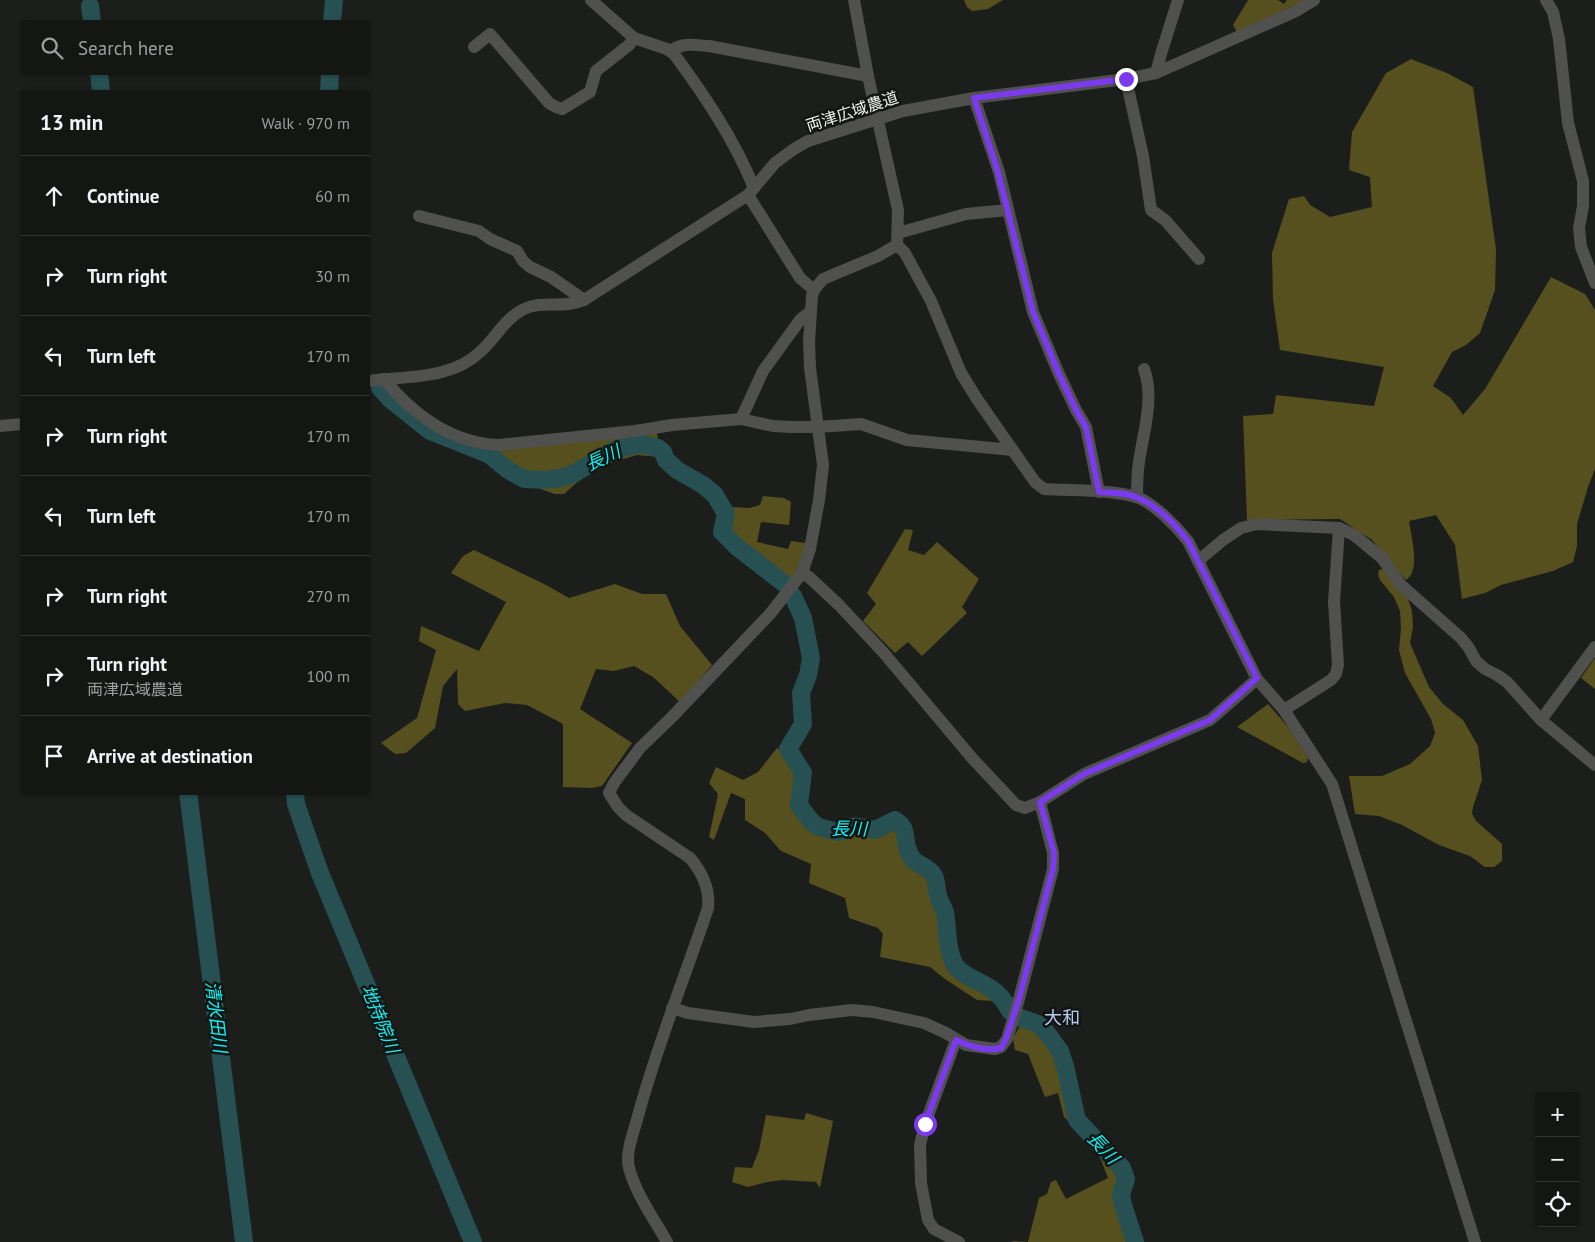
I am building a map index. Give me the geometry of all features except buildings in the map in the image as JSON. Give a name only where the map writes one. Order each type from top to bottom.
[{"type":"street","points":[[591,0],[634,38],[670,51],[714,111],[736,148],[751,191],[800,278],[814,290]]},
{"type":"street","points":[[854,0],[868,76],[898,210],[897,239],[931,300],[961,373],[1035,482],[1044,489],[1099,492],[1137,497],[1162,514],[1178,529],[1188,541],[1257,678],[1284,710],[1332,784],[1475,1242]]},
{"type":"street","points":[[1156,73],[1178,0]]},
{"type":"street","name":"両津広域農道","points":[[370,381],[440,373],[456,368],[468,362],[482,351],[512,316],[525,309],[535,305],[568,305],[584,300],[751,191],[775,163],[808,141],[903,111],[974,98],[1126,79],[1156,73],[1294,12],[1314,0]]},
{"type":"street","points":[[1546,0],[1553,12],[1559,39],[1568,123],[1589,204],[1579,228],[1581,247],[1595,283]]},
{"type":"street","points":[[474,47],[490,34],[549,103],[562,109],[590,92],[596,71],[629,45],[634,38]]},
{"type":"street","points":[[670,51],[680,45],[709,46],[868,76]]},
{"type":"street","points":[[1126,79],[1143,156],[1151,210],[1165,220],[1199,259]]},
{"type":"street","points":[[974,98],[998,172],[1033,312],[1059,374],[1086,427],[1099,492]]},
{"type":"street","points":[[667,1242],[639,1192],[629,1167],[629,1152],[642,1099],[708,908],[709,897],[698,866],[690,858],[626,815],[609,793],[614,783],[640,748],[679,710],[770,614],[802,573],[810,549],[820,500],[823,465],[810,368],[811,311],[814,290],[823,279],[878,256],[897,239],[966,214],[1008,210]]},
{"type":"street","points":[[419,216],[479,230],[490,239],[517,251],[523,261],[530,267],[551,278],[584,300]]},
{"type":"street","points":[[741,419],[763,371],[800,320],[811,311]]},
{"type":"street","points":[[1137,497],[1139,463],[1148,397],[1147,377],[1144,369]]},
{"type":"street","points":[[384,379],[398,396],[433,424],[448,432],[482,444],[499,445],[741,419],[773,426],[818,427],[861,424],[907,440],[1013,450]]},
{"type":"street","points":[[0,426],[20,424]]},
{"type":"street","points":[[1198,562],[1222,540],[1241,528],[1258,524],[1340,528],[1354,535],[1376,552],[1401,584],[1460,638],[1469,648],[1476,661],[1485,669],[1507,682],[1542,720],[1595,765]]},
{"type":"street","points":[[1284,710],[1330,680],[1336,674],[1338,665],[1334,602],[1340,528]]},
{"type":"street","points":[[802,573],[809,577],[839,605],[883,652],[972,758],[1016,805],[1025,808],[1040,802],[1084,774],[1210,720],[1257,678]]},
{"type":"street","points":[[1542,720],[1595,647]]},
{"type":"street","points":[[672,1008],[688,1013],[754,1022],[852,1010],[872,1012],[924,1023],[966,1045],[995,1050],[1001,1048],[1006,1039],[1019,999],[1053,869],[1054,853],[1040,802]]},
{"type":"street","points":[[956,1040],[925,1124],[920,1145],[921,1183],[928,1220],[934,1229],[959,1242]]},
{"type":"shaded area","points":[[964,0],[1003,0],[988,9],[972,11],[967,7]]},
{"type":"shaded area","points":[[1248,0],[1278,0],[1284,4],[1287,0],[1305,0],[1237,32],[1233,25]]},
{"type":"shaded area","points":[[1411,59],[1447,73],[1473,87],[1496,249],[1495,290],[1480,333],[1466,345],[1452,352],[1433,386],[1451,398],[1463,415],[1485,389],[1551,277],[1585,294],[1595,310],[1595,469],[1577,524],[1577,546],[1573,562],[1553,571],[1501,585],[1485,593],[1462,599],[1455,545],[1436,515],[1409,521],[1414,561],[1411,575],[1406,580],[1372,540],[1340,519],[1247,520],[1243,416],[1273,414],[1276,395],[1374,406],[1384,367],[1280,350],[1273,299],[1272,253],[1289,199],[1304,196],[1310,205],[1330,217],[1372,207],[1370,177],[1349,170],[1352,132],[1386,73]]},
{"type":"shaded area","points":[[657,433],[660,457],[637,455],[613,462],[585,475],[564,494],[555,494],[512,479],[482,455],[484,448]]},
{"type":"shaded area","points":[[763,496],[784,498],[791,502],[789,525],[761,522],[757,542],[788,549],[791,541],[805,543],[805,553],[790,583],[741,546],[729,534],[731,507],[749,508],[760,505]]},
{"type":"shaded area","points":[[905,529],[913,530],[908,550],[924,555],[937,542],[979,579],[962,607],[967,613],[922,656],[908,642],[895,653],[863,621],[876,604],[867,593]]},
{"type":"shaded area","points":[[474,550],[569,598],[615,584],[642,594],[666,594],[680,626],[712,665],[680,702],[653,677],[634,666],[614,671],[596,669],[580,709],[632,743],[602,786],[592,788],[563,787],[563,724],[527,705],[505,703],[465,711],[458,704],[457,669],[443,686],[435,728],[406,753],[395,754],[381,743],[417,718],[436,650],[419,641],[421,626],[479,651],[506,602],[451,573],[463,556]]},
{"type":"shaded area","points":[[1383,569],[1408,599],[1412,611],[1413,627],[1410,643],[1429,687],[1443,704],[1463,720],[1478,746],[1482,780],[1472,814],[1476,821],[1502,844],[1502,861],[1494,867],[1485,867],[1470,856],[1439,845],[1402,825],[1379,816],[1355,814],[1349,776],[1382,776],[1410,764],[1430,746],[1435,733],[1431,719],[1405,673],[1399,650],[1400,611],[1394,597],[1380,580],[1379,570]]},
{"type":"shaded area","points":[[1595,658],[1595,689],[1581,678]]},
{"type":"shaded area","points":[[1268,704],[1288,727],[1308,758],[1307,762],[1303,763],[1237,727]]},
{"type":"shaded area","points":[[777,748],[787,755],[799,775],[796,806],[809,828],[821,834],[841,835],[849,830],[877,833],[888,826],[894,826],[900,830],[909,862],[929,874],[942,916],[949,964],[956,975],[994,994],[993,1001],[977,1000],[930,967],[880,957],[883,934],[878,928],[849,918],[845,898],[809,883],[811,864],[781,851],[765,833],[745,820],[745,799],[731,793],[714,840],[709,837],[718,794],[709,783],[716,767],[743,780],[758,772]]},
{"type":"shaded area","points":[[1027,1023],[1038,1028],[1057,1055],[1074,1120],[1120,1172],[1122,1179],[1119,1208],[1131,1242],[1028,1242],[1039,1198],[1047,1194],[1051,1182],[1056,1180],[1066,1199],[1108,1178],[1098,1152],[1087,1138],[1064,1117],[1058,1093],[1045,1097],[1028,1054],[1015,1050],[1013,1038],[1020,1026]]},
{"type":"shaded area","points":[[806,1113],[833,1121],[820,1188],[816,1182],[783,1180],[748,1187],[732,1182],[735,1167],[752,1168],[759,1150],[766,1115],[804,1120]]},
{"type":"waterway","name":"地持院川","points":[[332,20],[334,0]]},
{"type":"waterway","name":"清水田川","points":[[90,6],[92,20]]},
{"type":"waterway","name":"清水田川","points":[[99,75],[101,90]]},
{"type":"waterway","name":"地持院川","points":[[329,90],[330,75]]},
{"type":"waterway","name":"長川","points":[[380,388],[391,400],[430,431],[490,455],[508,470],[524,479],[544,480],[561,478],[575,473],[614,450],[629,446],[643,444],[658,448],[663,452],[666,460],[677,470],[703,485],[715,495],[726,514],[722,532],[737,547],[786,585]]},
{"type":"waterway","name":"長川","points":[[793,596],[803,618],[811,658],[808,675],[801,693],[803,724],[788,749],[803,773],[799,805],[815,825],[839,832],[847,827],[875,830],[895,820],[899,823],[904,830],[910,856],[917,863],[932,872],[935,878],[939,897],[945,912],[949,946],[955,965],[958,969],[997,993],[1010,1011]]},
{"type":"waterway","name":"清水田川","points":[[188,795],[244,1242]]},
{"type":"waterway","name":"地持院川","points":[[295,795],[296,804],[320,873],[473,1242]]},
{"type":"waterway","name":"長川","points":[[1018,1017],[1038,1024],[1060,1051],[1077,1120],[1122,1168],[1126,1179],[1121,1195],[1135,1242]]},
{"type":"district","name":"大和","points":[[1062,1018]]},
{"type":"route","points":[[925,1124],[956,1040],[966,1045],[995,1050],[1001,1048],[1006,1039],[1019,999],[1053,869],[1054,853],[1040,802],[1084,774],[1210,720],[1257,678],[1188,541],[1178,529],[1162,514],[1137,497],[1099,492],[1086,427],[1059,374],[1033,312],[998,172],[974,98],[1126,79]]}]
